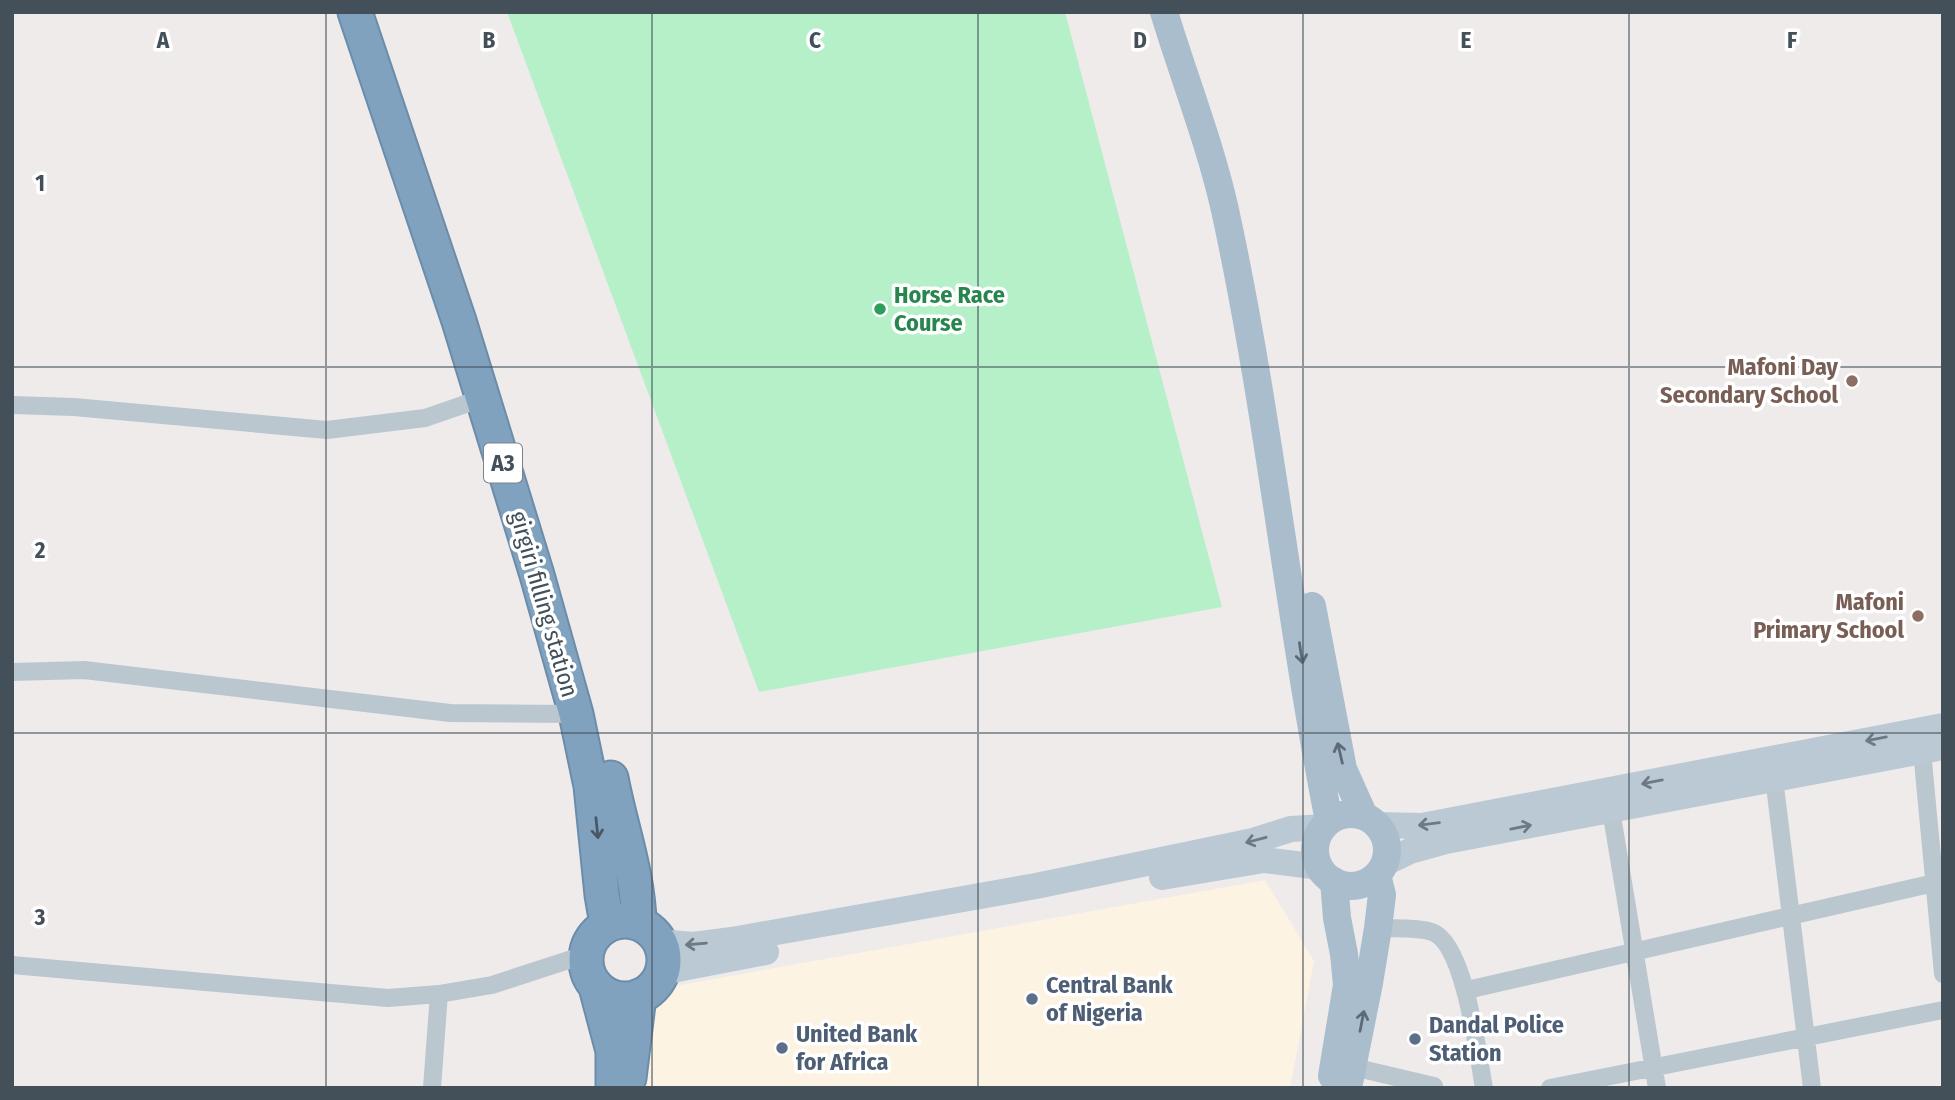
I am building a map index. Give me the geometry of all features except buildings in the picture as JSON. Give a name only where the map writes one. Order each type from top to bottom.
[{"type":"highway","name":"girgiri filling station","points":[[355,12],[418,194],[483,398],[576,714],[591,786],[602,895],[642,940]]},
{"type":"highway","name":"A3","points":[[378,12],[470,289],[575,633],[604,740],[638,901],[642,940]]},
{"type":"highway","points":[[596,987],[616,998],[628,999],[650,990],[642,940],[596,934],[587,954],[586,966],[596,987],[613,1051],[613,1088]]},
{"type":"highway","points":[[628,1088],[639,996]]},
{"type":"main road","points":[[1164,12],[1225,208],[1271,461],[1343,769],[1371,821],[1385,836],[1387,850],[1381,869],[1382,895],[1378,928],[1351,1077]]},
{"type":"main road","points":[[1183,12],[1219,126],[1242,211],[1256,277],[1302,599],[1316,755],[1326,825],[1317,840],[1315,853],[1327,874],[1347,985],[1330,1088]]},
{"type":"main road","points":[[642,940],[693,946],[732,940],[1036,886],[1253,841],[1291,829],[1326,825],[1350,814],[1371,821],[1422,826],[1943,726]]},
{"type":"main road","points":[[642,940],[1245,862],[1276,861],[1327,874],[1345,885],[1357,885],[1368,882],[1381,869],[1410,851],[1446,841],[1933,749]]},
{"type":"street","points":[[12,405],[74,407],[327,430],[425,418],[483,398]]},
{"type":"street","points":[[12,672],[84,670],[450,713],[576,714]]},
{"type":"street","points":[[1933,749],[1943,974]]},
{"type":"street","points":[[1774,778],[1812,1088]]},
{"type":"street","points":[[1611,810],[1657,1088]]},
{"type":"street","points":[[1467,990],[1939,882]]},
{"type":"street","points":[[1378,928],[1433,932],[1444,939],[1467,990],[1484,1088]]},
{"type":"street","points":[[12,965],[388,998],[492,985],[587,954]]},
{"type":"street","points":[[432,1088],[439,993]]},
{"type":"street","points":[[1550,1088],[1943,1010]]},
{"type":"street","points":[[1351,1077],[1434,1086]]},
{"type":"shaded area","points":[[1265,880],[1314,961],[1290,1088],[639,1088],[650,1010],[675,986]]},
{"type":"green space","name":"Horse Race Course","points":[[507,12],[1065,12],[1222,607],[759,692]]},
{"type":"place","name":"Horse Race Course","points":[[880,309]]},
{"type":"place","name":"Mafoni Day Secondary School","points":[[1852,381]]},
{"type":"place","name":"Mafoni Primary School","points":[[1918,616]]},
{"type":"place","name":"Central Bank of Nigeria","points":[[1032,999]]},
{"type":"place","name":"Dandal Police Station","points":[[1415,1039]]},
{"type":"place","name":"United Bank for Africa","points":[[782,1048]]}]
